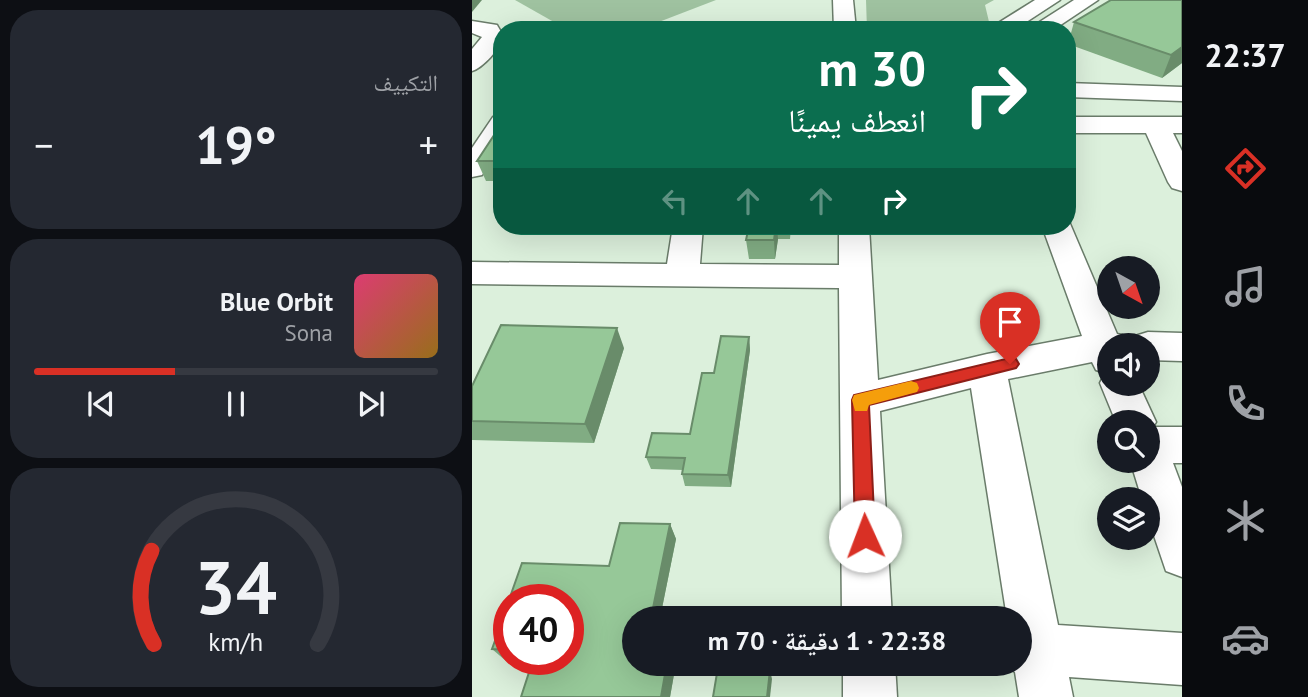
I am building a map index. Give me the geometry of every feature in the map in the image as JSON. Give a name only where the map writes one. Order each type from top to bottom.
[{"type":"street","points":[[843,0],[844,21]]},
{"type":"street","points":[[1014,21],[1050,0]]},
{"type":"street","points":[[1053,21],[1088,0]]},
{"type":"street","points":[[472,27],[489,30],[493,36]]},
{"type":"street","points":[[472,66],[493,38]]},
{"type":"street","points":[[472,66],[493,67]]},
{"type":"street","points":[[1076,90],[1181,94]]},
{"type":"street","points":[[1076,125],[1169,125],[1181,183]]},
{"type":"street","points":[[472,169],[493,137]]},
{"type":"street","points":[[682,275],[687,235]]},
{"type":"street","points":[[855,235],[867,606]]},
{"type":"street","points":[[1061,235],[1100,333]]},
{"type":"street","points":[[472,272],[857,277]]},
{"type":"street","points":[[1160,346],[1181,347]]},
{"type":"street","points":[[860,400],[987,369],[1097,352]]},
{"type":"street","points":[[987,369],[1035,665],[1181,659]]},
{"type":"street","points":[[1160,445],[1181,445]]},
{"type":"street","points":[[1155,473],[1181,555]]},
{"type":"street","points":[[869,676],[870,697]]},
{"type":"green space","points":[[515,0],[716,0],[661,21],[552,21]]},
{"type":"green space","points":[[866,0],[994,0],[985,5],[989,21],[867,21]]},
{"type":"building","points":[[1111,0],[1182,0],[1182,47],[1171,55],[1076,21]]},
{"type":"building","points":[[493,137],[493,161],[477,161]]},
{"type":"building","points":[[747,235],[775,235],[774,240],[746,240]]},
{"type":"building","points":[[501,325],[617,328],[585,424],[472,421],[472,386]]},
{"type":"building","points":[[721,336],[749,337],[728,475],[682,474],[685,458],[646,457],[652,433],[690,434],[702,373],[714,373]]},
{"type":"building","points":[[620,523],[670,524],[653,606],[622,606],[622,676],[665,676],[661,697],[521,697],[528,675],[584,675],[584,584],[515,584],[522,563],[609,566]]},
{"type":"building","points":[[716,676],[769,676],[767,697],[713,697]]},
{"type":"slow traffic","points":[[861,407],[860,400],[911,388]]},
{"type":"route","points":[[865,536],[860,400],[1010,364]]}]
